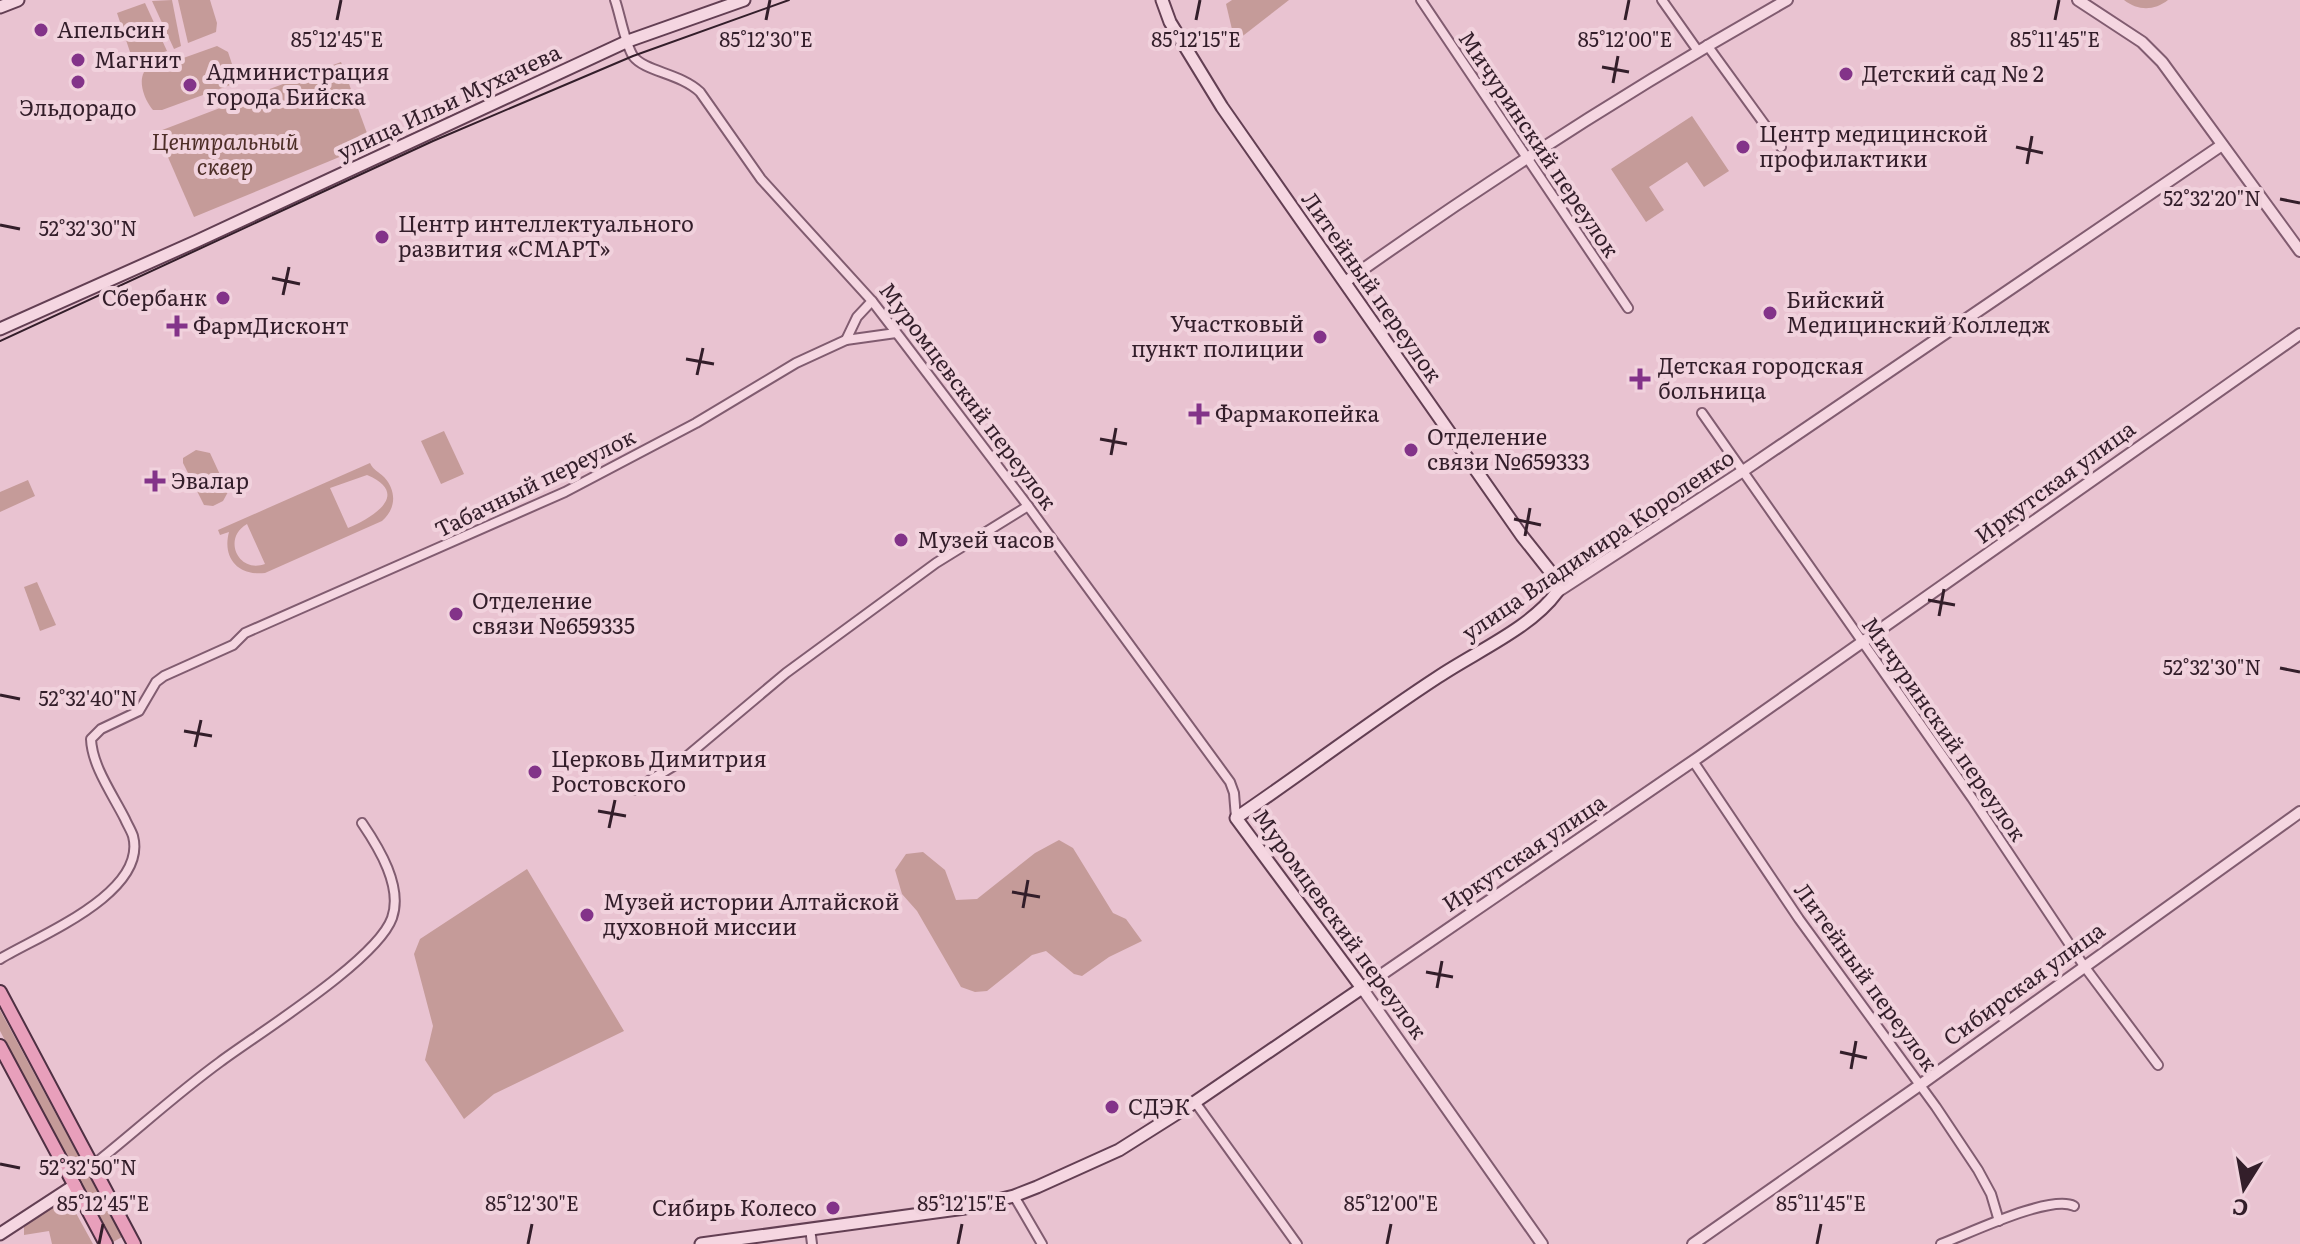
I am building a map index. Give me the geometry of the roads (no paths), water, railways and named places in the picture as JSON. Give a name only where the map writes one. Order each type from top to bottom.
[{"type":"main road","points":[[0,7],[18,0]]},
{"type":"main road","name":"улица Ильи Мухачева","points":[[0,329],[628,41],[744,0]]},
{"type":"main road","name":"Литейный переулок","points":[[1162,0],[1170,22],[1222,107],[1522,536],[1549,570],[1557,592]]},
{"type":"main road","name":"улица Владимира Короленко","points":[[1236,818],[1412,694],[1530,619],[1547,606],[1557,592]]},
{"type":"main road","name":"Муромцевский переулок","points":[[1236,818],[1362,988]]},
{"type":"main road","name":"Иркутская улица","points":[[701,1244],[965,1208],[1014,1196],[1101,1160],[1195,1102],[1362,988]]},
{"type":"main road","points":[[0,992],[134,1244]]},
{"type":"main road","points":[[1,1051],[106,1244]]},
{"type":"main road","points":[[0,1234],[75,1185]]},
{"type":"street","points":[[615,0],[628,41]]},
{"type":"street","name":"Мичуринский переулок","points":[[1421,0],[1628,308]]},
{"type":"street","points":[[1662,0],[1781,147]]},
{"type":"street","points":[[1345,282],[1528,159],[1703,48],[1787,0]]},
{"type":"street","points":[[2078,0],[2153,51],[2300,251]]},
{"type":"street","name":"Муромцевский переулок","points":[[628,41],[633,56],[649,68],[668,72],[700,92],[761,179],[872,301],[1028,506],[1230,782],[1236,818]]},
{"type":"street","name":"улица Владимира Короленко","points":[[1557,592],[1743,471],[2222,145]]},
{"type":"street","points":[[846,340],[857,317],[872,301]]},
{"type":"street","name":"Табачный переулок","points":[[0,959],[108,896],[127,872],[132,858],[133,836],[91,748],[91,739],[94,734],[139,711],[156,682],[164,676],[233,645],[245,633],[565,492],[696,423],[796,363],[846,340],[896,333]]},
{"type":"street","name":"Иркутская улица","points":[[1362,988],[1863,643],[2300,334]]},
{"type":"street","name":"Мичуринский переулок","points":[[1702,413],[1972,798],[2084,966],[2158,1065]]},
{"type":"street","points":[[634,790],[680,762],[786,673],[936,563],[1028,506]]},
{"type":"street","name":"Литейный переулок","points":[[1693,761],[1799,919],[1978,1170],[1991,1194],[1999,1221]]},
{"type":"street","name":"Сибирская улица","points":[[1693,1244],[2300,812]]},
{"type":"street","points":[[92,1166],[218,1063],[334,979],[385,933],[396,899],[380,849],[362,823]]},
{"type":"street","name":"Муромцевский переулок","points":[[1362,988],[1542,1244]]},
{"type":"street","points":[[1195,1102],[1297,1244]]},
{"type":"street","points":[[1014,1196],[1042,1244]]},
{"type":"street","points":[[1941,1244],[2051,1204],[2074,1206]]},
{"type":"street","points":[[810,1228],[812,1244]]},
{"type":"tram line","points":[[0,341],[433,141],[633,56],[789,0]]},
{"type":"place","name":"Апельсин","points":[[41,30]]},
{"type":"place","name":"Магнит","points":[[78,60]]},
{"type":"place","name":"Детский сад № 2","points":[[1846,74]]},
{"type":"place","name":"Эльдорадо","points":[[78,82]]},
{"type":"place","name":"Администрация города Бийска","points":[[190,85]]},
{"type":"place","name":"Центр медицинской профилактики","points":[[1743,147]]},
{"type":"place","name":"Центр интеллектуального развития «СМАРТ»","points":[[382,237]]},
{"type":"place","name":"Сбербанк","points":[[223,298]]},
{"type":"place","name":"Бийский Медицинский Колледж","points":[[1770,313]]},
{"type":"place","name":"ФармДисконт","points":[[177,326]]},
{"type":"place","name":"Участковый пункт полиции","points":[[1320,337]]},
{"type":"place","name":"Детская городская больница","points":[[1640,379]]},
{"type":"place","name":"Фармакопейка","points":[[1199,414]]},
{"type":"place","name":"Отделение связи №659333","points":[[1411,450]]},
{"type":"place","name":"Эвалар","points":[[155,481]]},
{"type":"place","name":"Музей часов","points":[[901,540]]},
{"type":"place","name":"Отделение связи №659335","points":[[456,614]]},
{"type":"place","name":"Церковь Димитрия Ростовского","points":[[535,772]]},
{"type":"place","name":"Музей истории Алтайской духовной миссии","points":[[587,915]]},
{"type":"place","name":"СДЭК","points":[[1112,1107]]},
{"type":"place","name":"Сибирь Колесо","points":[[833,1208]]},
{"type":"park label","name":"Центральный сквер","points":[[225,154]]}]
